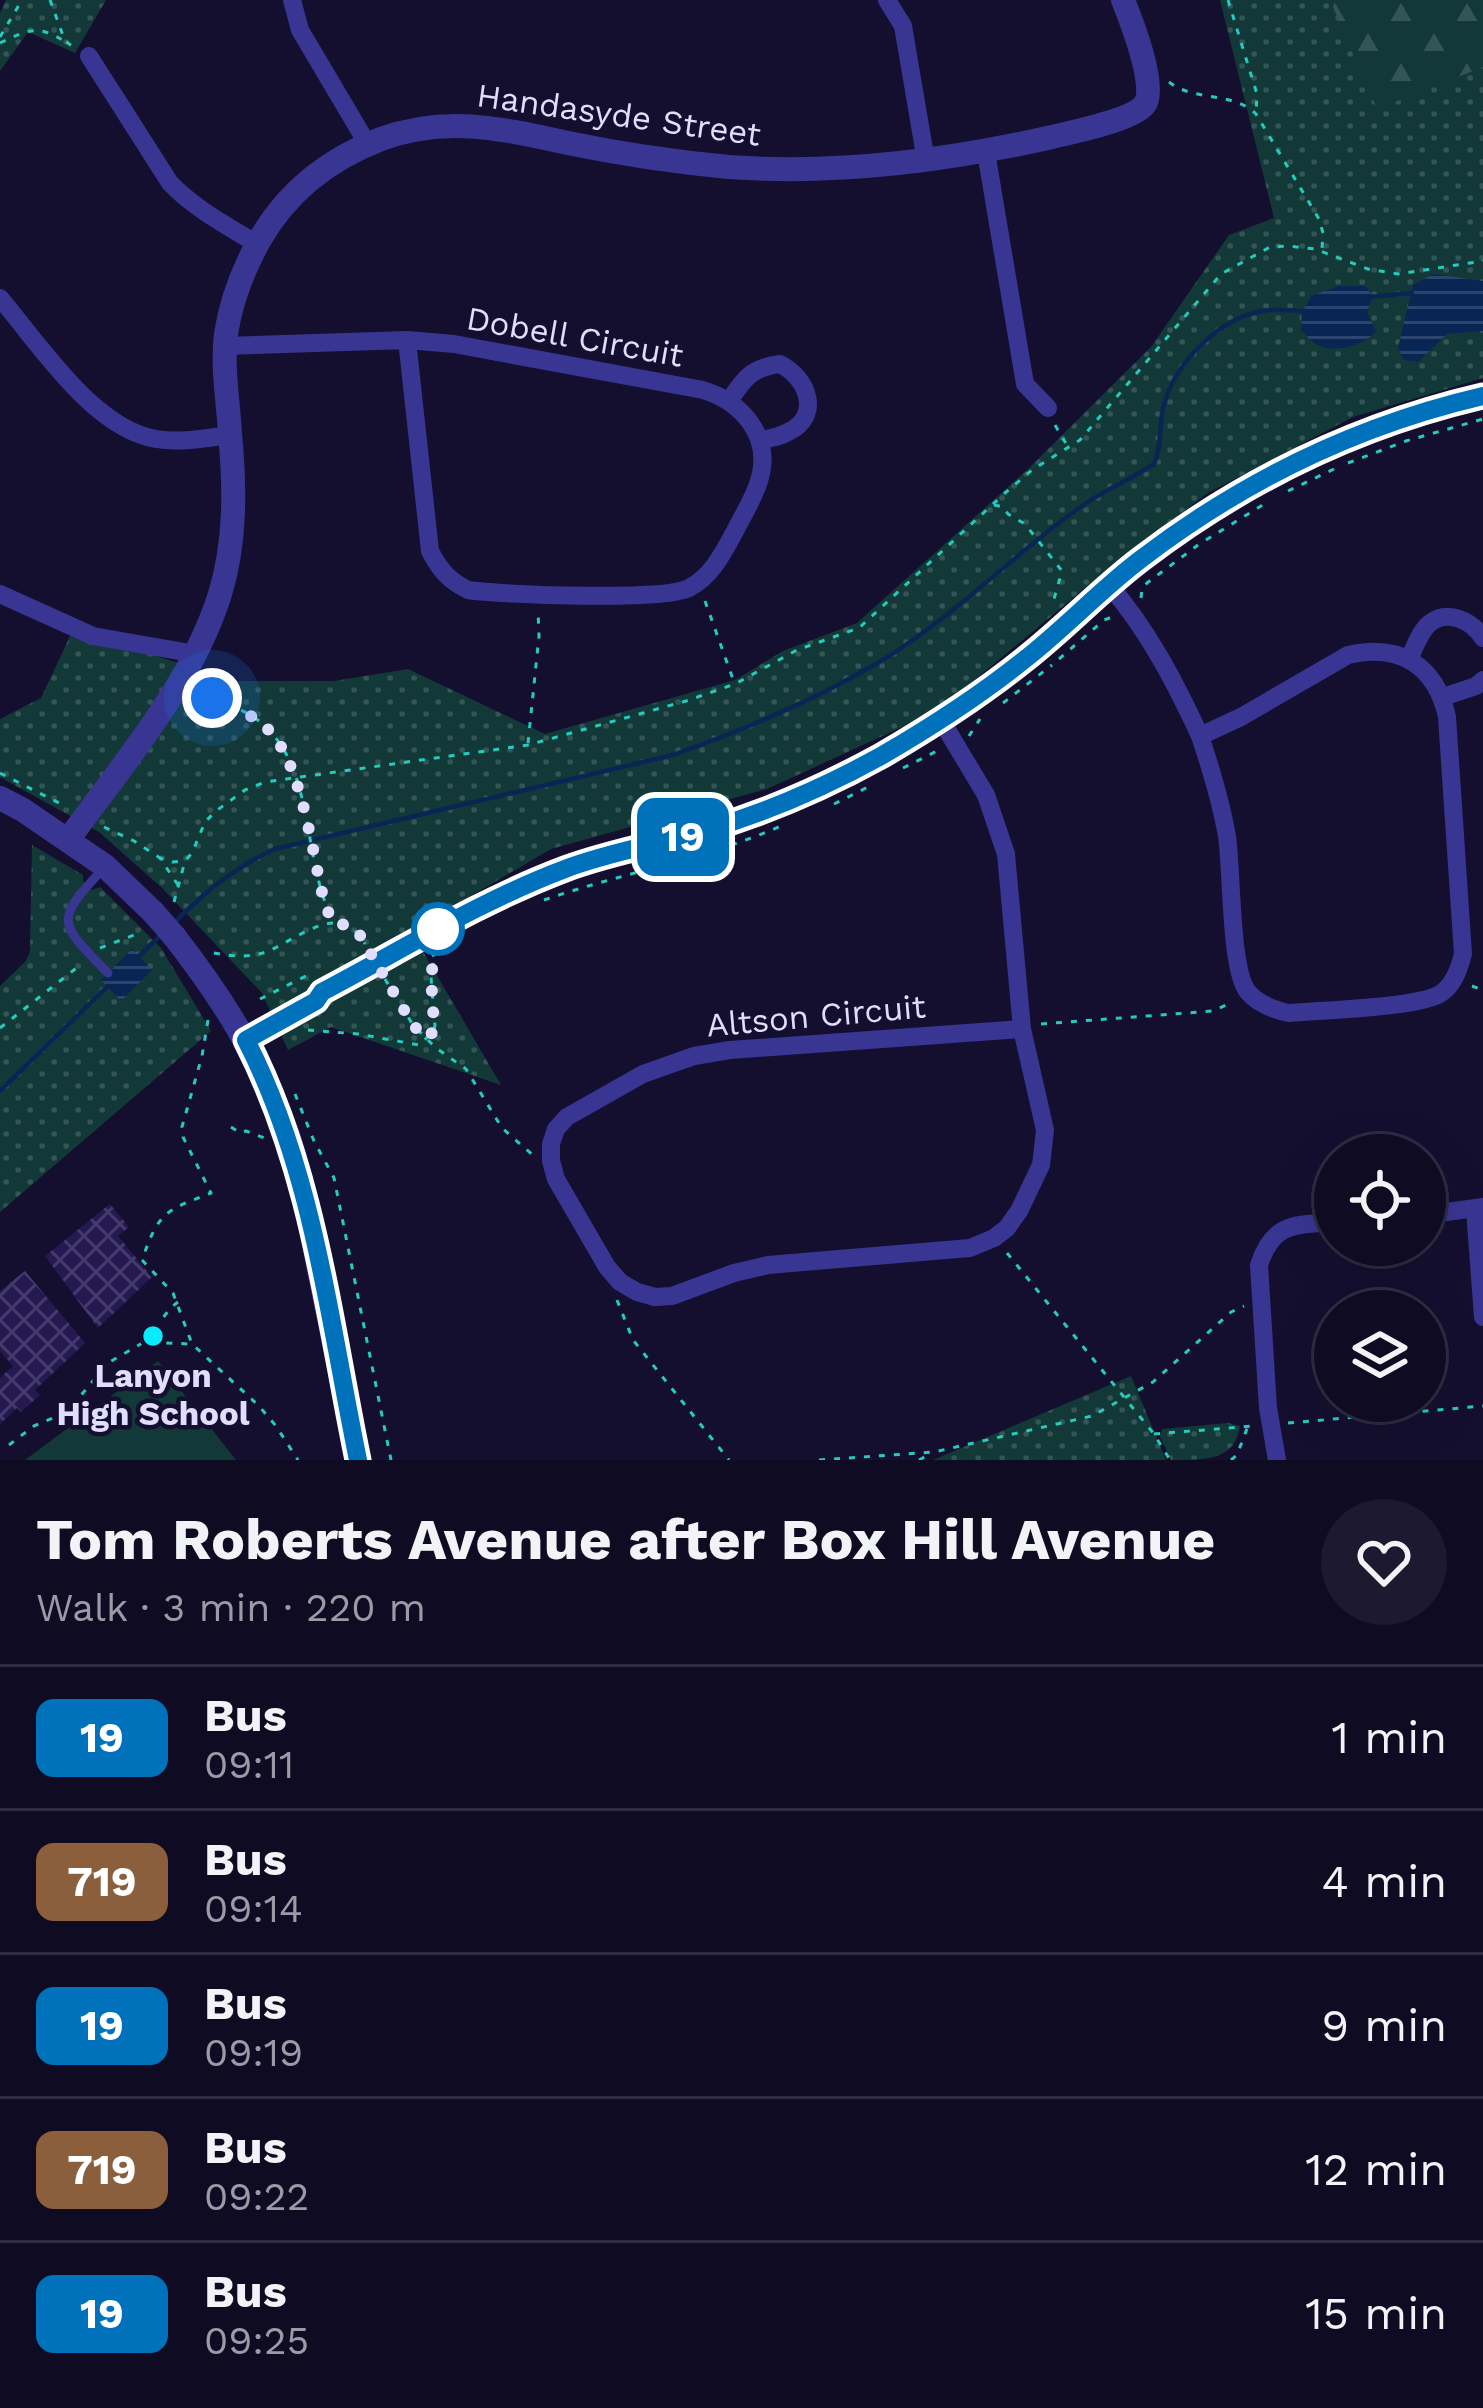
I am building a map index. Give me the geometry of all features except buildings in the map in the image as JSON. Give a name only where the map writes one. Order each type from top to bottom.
[{"type":"street","points":[[292,0],[300,30],[368,145]]},
{"type":"street","points":[[887,0],[903,26],[926,161]]},
{"type":"street","name":"Handasyde Street","points":[[68,840],[196,654],[220,592],[234,501],[225,346],[235,292],[257,244],[289,197],[318,172],[368,145],[424,128],[465,124],[507,128],[649,158],[729,167],[848,168],[986,152],[1141,109],[1148,100],[1147,78],[1124,0]]},
{"type":"street","points":[[89,56],[170,182],[205,213],[257,244]]},
{"type":"street","points":[[986,152],[1024,383],[1048,408]]},
{"type":"street","points":[[0,298],[85,398],[117,423],[153,438],[178,441],[231,435]]},
{"type":"street","points":[[407,340],[430,551],[441,572],[468,590],[680,592],[708,574],[722,556],[761,474],[760,441],[751,422],[730,400],[742,380],[760,368],[780,364],[802,379],[807,409],[792,431],[760,441]]},
{"type":"street","name":"Dobell Circuit","points":[[225,346],[407,340],[454,344],[703,390],[730,400]]},
{"type":"street","points":[[242,1034],[316,1001],[321,993],[353,975],[521,886],[572,866],[701,832],[809,792],[877,758],[941,720],[1027,658],[1109,585],[1202,515],[1304,458],[1372,429],[1483,396]]},
{"type":"street","points":[[1109,585],[1142,628],[1200,736],[1227,836],[1238,968],[1246,991],[1274,1010],[1289,1013],[1423,1001],[1440,994],[1455,978],[1463,954],[1447,717],[1443,697],[1424,670],[1388,652],[1348,656],[1200,736]]},
{"type":"street","points":[[0,594],[93,636],[196,654]]},
{"type":"street","points":[[1409,659],[1425,628],[1443,617],[1467,622],[1483,638]]},
{"type":"street","points":[[1443,697],[1483,680]]},
{"type":"street","points":[[941,720],[986,795],[1006,854],[1022,1029],[1045,1130],[1044,1154],[1019,1211],[994,1238]]},
{"type":"street","points":[[0,798],[105,866],[157,916],[202,972],[242,1034],[294,1154],[358,1460]]},
{"type":"street","name":"Altson Circuit","points":[[994,1238],[970,1248],[768,1265],[672,1296],[655,1297],[620,1282],[607,1267],[556,1179],[551,1144],[567,1117],[643,1074],[694,1056],[1022,1029]]},
{"type":"street","points":[[1446,1213],[1479,1209],[1483,1317]]},
{"type":"street","points":[[1277,1460],[1270,1424],[1259,1265],[1270,1239],[1293,1225],[1314,1224]]},
{"type":"lane","points":[[105,866],[75,898],[67,925],[74,939],[108,973]]},
{"type":"path","points":[[0,40],[22,0]]},
{"type":"path","points":[[50,0],[64,41]]},
{"type":"path","points":[[1228,0],[1257,94],[1256,114]]},
{"type":"path","points":[[0,40],[36,29],[48,31],[89,56]]},
{"type":"path","points":[[1165,73],[1175,87],[1245,104],[1256,114],[1319,219],[1322,250]]},
{"type":"path","points":[[0,1028],[100,948],[157,916],[180,887],[185,861],[206,823],[245,790],[295,776],[528,745],[735,684],[797,650],[859,628],[1032,470],[1080,440],[1221,274],[1270,247],[1322,250],[1368,269],[1398,274],[1483,261]]},
{"type":"path","points":[[1048,408],[1069,449]]},
{"type":"path","points":[[1005,493],[1003,507],[1008,514],[1024,524],[1061,571],[1048,617]]},
{"type":"path","points":[[992,505],[1003,507]]},
{"type":"path","points":[[696,583],[735,684]]},
{"type":"path","points":[[528,745],[539,636],[538,593]]},
{"type":"path","points":[[187,686],[262,723],[279,743],[295,776],[326,908],[335,924]]},
{"type":"path","points":[[180,887],[160,858],[185,861]]},
{"type":"path","points":[[324,926],[326,908]]},
{"type":"path","points":[[214,953],[256,955],[296,934],[335,924],[349,925],[367,948]]},
{"type":"path","points":[[260,999],[311,973],[321,993],[298,1030],[358,1034],[413,1046],[433,1032],[435,956]]},
{"type":"path","points":[[386,980],[413,1025],[466,1069],[502,1128],[535,1157]]},
{"type":"path","points":[[1022,1029],[1030,1024],[1214,1011],[1246,991]]},
{"type":"path","points":[[208,1018],[182,1127],[211,1193],[173,1208],[154,1224],[142,1260],[173,1293],[192,1344],[259,1406],[298,1460]]},
{"type":"path","points":[[296,1095],[334,1178],[392,1460]]},
{"type":"path","points":[[994,1238],[1154,1434],[1170,1460]]},
{"type":"path","points":[[614,1292],[633,1340],[729,1460]]},
{"type":"path","points":[[9,1444],[34,1426],[67,1412],[108,1363],[144,1342],[178,1302]]},
{"type":"path","points":[[820,1460],[934,1452],[1091,1416],[1153,1382],[1231,1312],[1261,1303]]},
{"type":"path","points":[[144,1342],[192,1344]]},
{"type":"path","points":[[1154,1434],[1483,1406]]},
{"type":"path","points":[[1231,1460],[1248,1426]]},
{"type":"path","points":[[919,1460],[934,1452]]},
{"type":"green space","points":[[6,0],[106,0],[75,53],[28,32],[0,71],[0,13]]},
{"type":"green space","points":[[1220,0],[1483,0],[1483,378],[1353,417],[1208,493],[937,711],[767,789],[551,849],[411,931],[501,1085],[331,1027],[288,1050],[262,993],[162,888],[99,832],[0,777],[0,719],[41,698],[73,630],[236,681],[334,681],[408,669],[545,734],[735,680],[783,651],[857,623],[1027,470],[1151,347],[1229,235],[1274,218]]},
{"type":"green space","points":[[1330,0],[1483,0],[1483,67],[1377,109]]},
{"type":"green space","points":[[32,845],[83,875],[92,890],[100,887],[161,948],[211,1031],[0,1212],[0,986],[30,951]]},
{"type":"green space","points":[[158,1361],[236,1460],[25,1460]]},
{"type":"green space","points":[[1131,1376],[1166,1460],[933,1460]]},
{"type":"green space","points":[[1240,1426],[1237,1437],[1217,1456],[1171,1460],[1160,1437],[1162,1429]]},
{"type":"water","points":[[1433,274],[1483,281],[1483,331],[1447,334],[1418,362],[1404,360],[1398,348],[1413,285]]},
{"type":"water","points":[[1338,286],[1365,286],[1373,296],[1367,312],[1376,331],[1349,347],[1325,348],[1301,331],[1302,312],[1311,296]]},
{"type":"water","points":[[132,949],[152,970],[121,1001],[101,980]]},
{"type":"waterway","points":[[1370,297],[1412,293]]},
{"type":"waterway","points":[[173,924],[220,882],[275,849],[673,755],[852,678],[928,629],[1084,504],[1154,464],[1169,391],[1202,344],[1250,314],[1306,311]]},
{"type":"waterway","points":[[138,957],[160,936]]},
{"type":"waterway","points":[[0,1091],[108,986]]},
{"type":"bus line","name":"19","points":[[358,1460],[294,1154],[246,1040],[316,1001],[322,992],[521,886],[572,866],[701,832],[773,807],[877,758],[971,700],[1139,560],[1234,495],[1372,429],[1483,396]]},
{"type":"place","name":"Lanyon High School","points":[[153,1336]]},
{"type":"route","points":[[212,698],[262,723],[279,743],[295,776],[326,908],[335,924],[349,925],[358,932],[395,997],[426,1038],[434,1025],[431,977],[438,929]]}]
